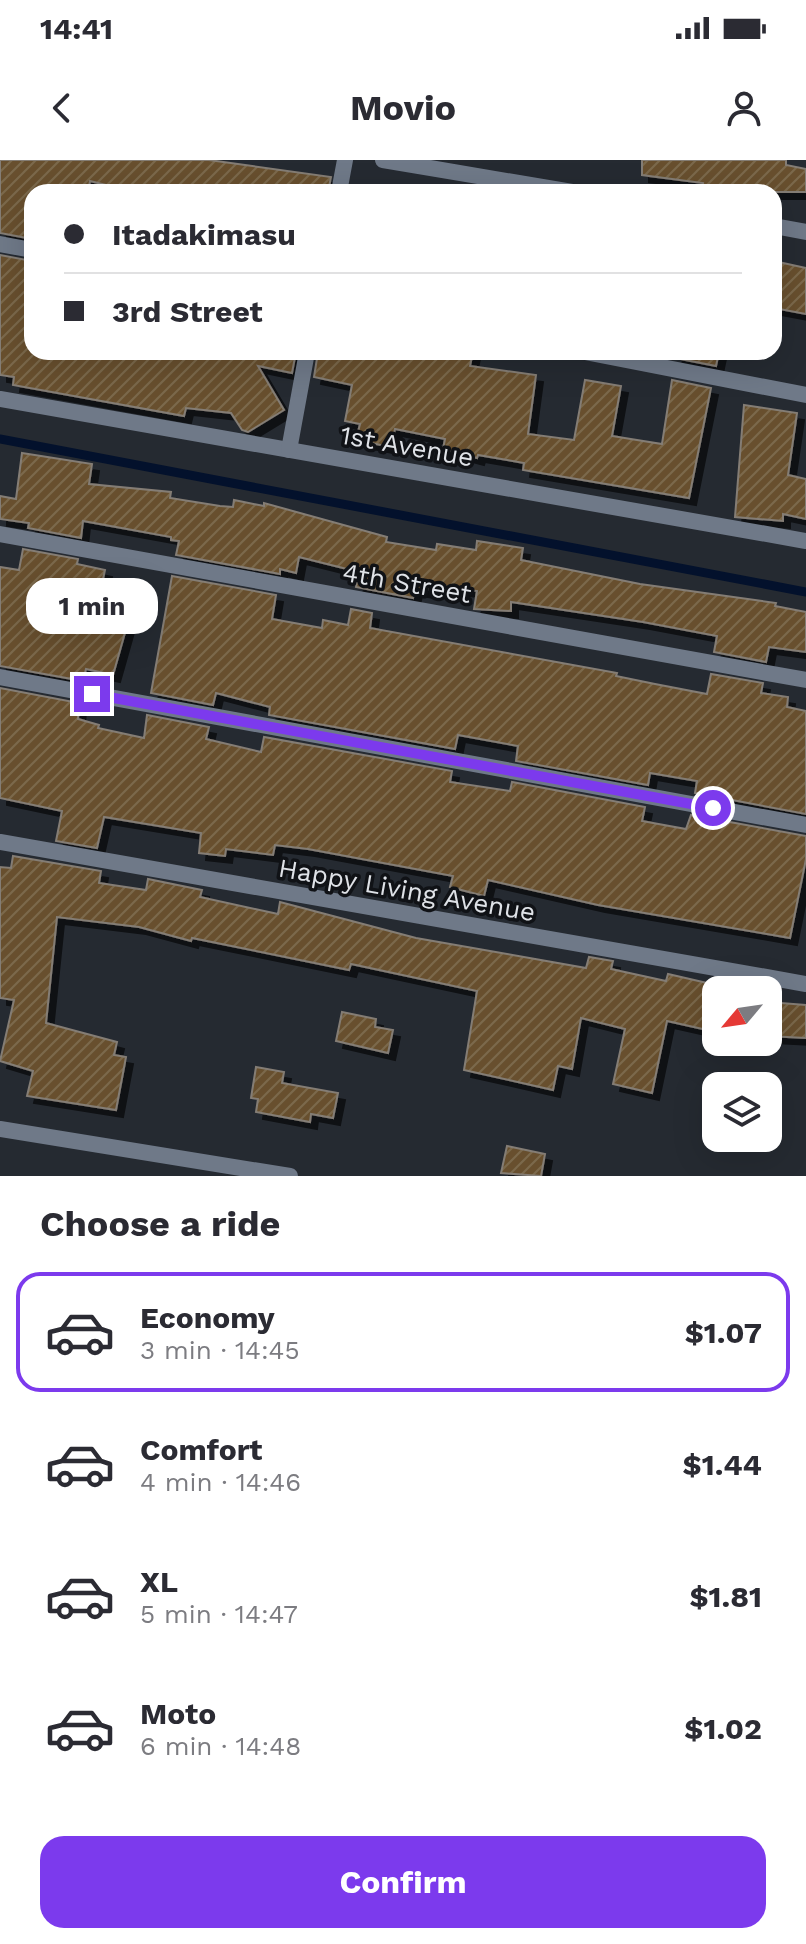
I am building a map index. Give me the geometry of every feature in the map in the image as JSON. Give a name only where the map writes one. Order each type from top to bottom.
[{"type":"street","points":[[340,184],[345,160]]},
{"type":"street","points":[[383,160],[525,184]]},
{"type":"street","points":[[782,228],[806,232]]},
{"type":"street","points":[[0,244],[24,248]]},
{"type":"street","points":[[289,450],[306,360]]},
{"type":"street","points":[[626,360],[806,395]]},
{"type":"street","name":"1st Avenue","points":[[0,399],[806,541]]},
{"type":"street","name":"4th Street","points":[[0,534],[806,680]]},
{"type":"street","points":[[0,677],[806,825]]},
{"type":"street","name":"Happy Living Avenue","points":[[0,842],[806,984]]},
{"type":"street","points":[[0,1129],[290,1176]]},
{"type":"building","points":[[0,160],[209,160],[331,177],[330,184],[102,184],[90,181],[89,184],[24,184],[24,238],[0,233]]},
{"type":"building","points":[[642,160],[786,160],[786,165],[806,169],[806,192],[782,192],[782,184],[703,184],[642,175]]},
{"type":"building","points":[[0,255],[24,260],[24,360],[294,360],[292,373],[258,366],[284,410],[248,432],[242,430],[231,413],[186,408],[184,416],[13,385],[14,377],[0,375]]},
{"type":"building","points":[[782,263],[806,268],[806,314],[782,310]]},
{"type":"building","points":[[317,360],[471,360],[470,366],[536,375],[528,434],[574,440],[585,380],[621,386],[612,436],[662,444],[672,380],[711,388],[689,498],[523,470],[524,463],[478,455],[477,458],[443,449],[445,439],[395,429],[391,447],[356,440],[360,424],[345,421],[352,385],[314,377]]},
{"type":"building","points":[[685,360],[717,360],[716,366]]},
{"type":"building","points":[[744,405],[797,413],[788,475],[806,479],[806,519],[783,514],[783,521],[735,517]]},
{"type":"building","points":[[22,453],[92,464],[89,484],[171,492],[170,498],[220,506],[233,507],[234,500],[264,506],[264,503],[387,537],[386,542],[436,550],[437,544],[476,550],[477,541],[523,548],[521,560],[640,584],[776,603],[775,606],[806,612],[806,652],[769,647],[766,662],[714,652],[717,636],[643,622],[511,602],[511,611],[474,609],[477,591],[428,584],[427,591],[415,589],[413,598],[356,587],[359,572],[299,557],[296,573],[280,569],[280,574],[176,555],[179,541],[171,540],[171,537],[83,521],[81,538],[28,528],[29,523],[0,519],[0,496],[16,499]]},
{"type":"building","points":[[23,549],[78,559],[77,564],[105,570],[100,593],[134,601],[113,675],[86,669],[83,681],[0,666],[0,567],[19,570]]},
{"type":"building","points":[[172,576],[276,595],[272,619],[322,628],[323,620],[348,625],[351,609],[372,613],[370,628],[617,673],[616,676],[707,694],[711,674],[763,683],[761,693],[788,697],[787,707],[806,711],[806,814],[695,793],[697,781],[650,773],[648,785],[516,761],[518,746],[458,735],[455,749],[269,715],[270,707],[216,693],[213,705],[151,693]]},
{"type":"building","points":[[0,688],[79,703],[78,719],[99,725],[98,728],[144,738],[147,715],[209,727],[206,739],[261,752],[264,737],[452,771],[450,782],[510,791],[512,782],[645,807],[642,821],[686,829],[691,815],[806,836],[806,859],[790,938],[598,905],[488,880],[484,896],[450,887],[453,876],[308,849],[275,845],[273,855],[226,849],[225,856],[199,853],[201,833],[104,817],[97,848],[56,841],[62,811],[0,798]]},
{"type":"building","points":[[13,856],[101,871],[99,883],[146,890],[148,879],[202,890],[200,897],[278,914],[280,902],[416,938],[586,968],[589,957],[613,961],[611,969],[666,981],[668,974],[702,982],[702,1029],[667,1021],[652,1093],[613,1084],[625,1029],[581,1018],[572,1069],[558,1066],[553,1090],[464,1070],[477,991],[351,964],[349,970],[192,938],[191,941],[139,927],[57,917],[46,1023],[117,1042],[114,1055],[126,1057],[116,1110],[27,1096],[33,1071],[0,1061],[14,1000],[0,998],[0,867],[11,868]]},
{"type":"building","points":[[782,1003],[806,1005],[806,1038],[782,1037]]},
{"type":"building","points":[[342,1012],[376,1019],[375,1027],[393,1030],[388,1053],[336,1041]]},
{"type":"building","points":[[256,1067],[284,1072],[282,1083],[338,1093],[333,1118],[311,1114],[310,1122],[256,1112],[258,1099],[251,1098]]},
{"type":"building","points":[[507,1146],[545,1154],[541,1176],[501,1173]]},
{"type":"waterway","points":[[0,439],[806,592]]},
{"type":"route","points":[[92,694],[713,808]]}]
